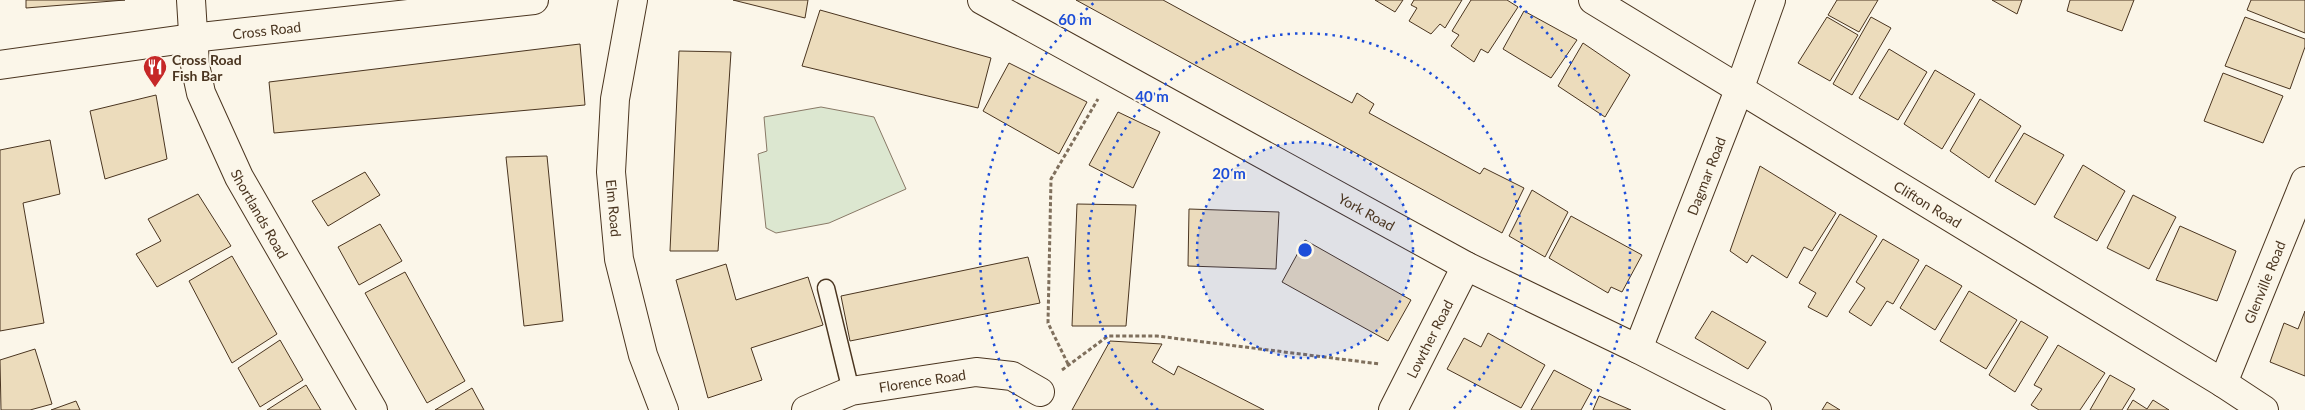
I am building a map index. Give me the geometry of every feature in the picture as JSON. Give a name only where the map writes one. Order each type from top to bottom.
[{"type":"street","name":"Shortlands Road","points":[[191,0],[194,66],[201,93],[239,177],[372,410]]},
{"type":"street","name":"Cross Road","points":[[0,65],[192,38],[534,0]]},
{"type":"street","name":"Elm Road","points":[[633,0],[615,98],[612,172],[619,259],[643,355],[664,410]]},
{"type":"street","name":"York Road","points":[[982,0],[1466,266],[1638,349],[1757,410]]},
{"type":"street","name":"Clifton Road","points":[[1593,0],[2223,382],[2264,410]]},
{"type":"street","name":"Dagmar Road","points":[[1638,349],[1739,90],[1771,0]]},
{"type":"street","name":"Glenville Road","points":[[2223,382],[2305,181]]},
{"type":"street","name":"Lowther Road","points":[[1392,410],[1466,266]]},
{"type":"street","name":"Florence Road","points":[[806,410],[851,391],[976,372],[1012,376],[1040,392]]},
{"type":"lane","points":[[826,288],[851,391]]},
{"type":"path","points":[[1068,364],[1048,323],[1051,179],[1114,73]]},
{"type":"path","points":[[1040,392],[1068,364],[1108,336],[1147,336],[1413,368]]},
{"type":"green space","points":[[821,107],[874,117],[906,189],[829,223],[776,233],[766,228],[758,154],[767,151],[764,117]]},
{"type":"building","points":[[26,0],[125,0],[26,8]]},
{"type":"building","points":[[733,0],[808,0],[805,18]]},
{"type":"building","points":[[1076,0],[1163,0],[1352,103],[1357,93],[1374,104],[1369,113],[1480,174],[1484,168],[1524,188],[1502,233]]},
{"type":"building","points":[[1375,0],[1403,0],[1395,12]]},
{"type":"building","points":[[1414,0],[1462,0],[1445,28],[1440,24],[1431,34],[1409,21],[1417,8],[1411,5]]},
{"type":"building","points":[[1471,0],[1507,0],[1518,7],[1488,53],[1481,49],[1474,62],[1451,46],[1459,35],[1452,31]]},
{"type":"building","points":[[1837,0],[1878,0],[1859,32],[1828,15]]},
{"type":"building","points":[[1992,0],[2022,0],[2017,14]]},
{"type":"building","points":[[2070,0],[2134,0],[2122,31],[2067,11]]},
{"type":"building","points":[[2251,0],[2305,0],[2305,33],[2247,10]]},
{"type":"building","points":[[820,10],[991,58],[978,108],[802,66]]},
{"type":"building","points":[[1524,11],[1577,40],[1551,78],[1503,49]]},
{"type":"building","points":[[1827,17],[1858,35],[1830,81],[1798,63]]},
{"type":"building","points":[[1871,17],[1891,28],[1852,95],[1833,84]]},
{"type":"building","points":[[2245,17],[2305,39],[2305,47],[2290,89],[2225,66]]},
{"type":"building","points":[[1583,43],[1630,75],[1605,117],[1558,86]]},
{"type":"building","points":[[580,44],[585,105],[274,133],[269,82]]},
{"type":"building","points":[[1889,49],[1927,72],[1898,120],[1859,98]]},
{"type":"building","points":[[679,51],[731,52],[718,251],[670,251]]},
{"type":"building","points":[[1009,63],[1087,102],[1059,154],[983,111]]},
{"type":"building","points":[[1935,70],[1975,94],[1942,149],[1904,124]]},
{"type":"building","points":[[2223,73],[2283,96],[2263,143],[2204,121]]},
{"type":"building","points":[[156,95],[167,159],[105,179],[90,111]]},
{"type":"building","points":[[1980,99],[2021,126],[1989,178],[1950,151]]},
{"type":"building","points":[[1118,112],[1160,132],[1133,188],[1089,165]]},
{"type":"building","points":[[2024,133],[2064,155],[2035,205],[1995,181]]},
{"type":"building","points":[[50,140],[60,194],[23,203],[44,323],[0,331],[0,150]]},
{"type":"building","points":[[547,156],[563,321],[524,326],[506,157]]},
{"type":"building","points":[[2083,165],[2125,191],[2097,241],[2054,217]]},
{"type":"building","points":[[1760,166],[1836,213],[1812,251],[1804,247],[1787,278],[1752,255],[1747,263],[1730,251]]},
{"type":"building","points":[[365,172],[380,195],[328,226],[312,201]]},
{"type":"building","points":[[1532,190],[1568,212],[1545,257],[1509,236]]},
{"type":"building","points":[[198,194],[231,246],[157,287],[136,254],[161,241],[148,219]]},
{"type":"building","points":[[2133,195],[2176,217],[2149,269],[2107,248]]},
{"type":"building","points":[[1077,204],[1136,205],[1126,326],[1072,326]]},
{"type":"building","points":[[1189,209],[1279,212],[1276,269],[1188,266]]},
{"type":"building","points":[[1840,214],[1877,236],[1827,317],[1808,307],[1816,293],[1799,283]]},
{"type":"building","points":[[1571,216],[1642,255],[1622,292],[1611,287],[1608,293],[1549,258]]},
{"type":"building","points":[[380,224],[402,261],[359,285],[338,247]]},
{"type":"building","points":[[2180,226],[2236,251],[2217,301],[2156,280]]},
{"type":"building","points":[[1883,239],[1919,260],[1893,304],[1887,301],[1871,326],[1849,312],[1865,288],[1856,282]]},
{"type":"building","points":[[1305,240],[1411,300],[1388,341],[1282,282]]},
{"type":"building","points":[[232,256],[277,334],[232,363],[189,281]]},
{"type":"building","points":[[1028,257],[1040,303],[850,341],[841,296]]},
{"type":"building","points":[[726,264],[736,300],[808,277],[823,325],[751,348],[762,380],[708,398],[676,280]]},
{"type":"building","points":[[1926,265],[1962,286],[1935,330],[1900,308]]},
{"type":"building","points":[[405,272],[465,381],[427,403],[365,293]]},
{"type":"building","points":[[1969,291],[2017,320],[1986,369],[1940,341]]},
{"type":"building","points":[[1712,311],[1766,342],[1748,369],[1695,338]]},
{"type":"building","points":[[2305,311],[2305,376],[2270,362],[2284,323],[2298,329]]},
{"type":"building","points":[[2021,321],[2048,337],[2015,392],[1989,375]]},
{"type":"building","points":[[1488,333],[1545,365],[1521,408],[1447,369],[1464,338],[1481,347]]},
{"type":"building","points":[[280,340],[303,380],[260,407],[238,368]]},
{"type":"building","points":[[1110,341],[1162,344],[1152,362],[1174,375],[1178,366],[1264,410],[1072,410]]},
{"type":"building","points":[[2058,345],[2105,373],[2080,410],[2039,410],[2031,405],[2042,389],[2034,385]]},
{"type":"building","points":[[35,349],[52,404],[30,410],[1,410],[0,360]]},
{"type":"building","points":[[1554,370],[1592,390],[1581,410],[1531,410]]},
{"type":"building","points":[[2110,375],[2135,389],[2122,410],[2090,410]]},
{"type":"building","points":[[306,385],[321,410],[267,410]]},
{"type":"building","points":[[472,388],[484,410],[435,410]]},
{"type":"building","points":[[1599,396],[1631,410],[1593,410]]},
{"type":"building","points":[[2133,400],[2147,409],[2153,400],[2169,410],[2127,410]]},
{"type":"building","points":[[76,401],[80,410],[51,410]]},
{"type":"building","points":[[1827,402],[1840,410],[1822,410]]},
{"type":"place","name":"Cross Road Fish Bar","points":[[155,88]]}]
